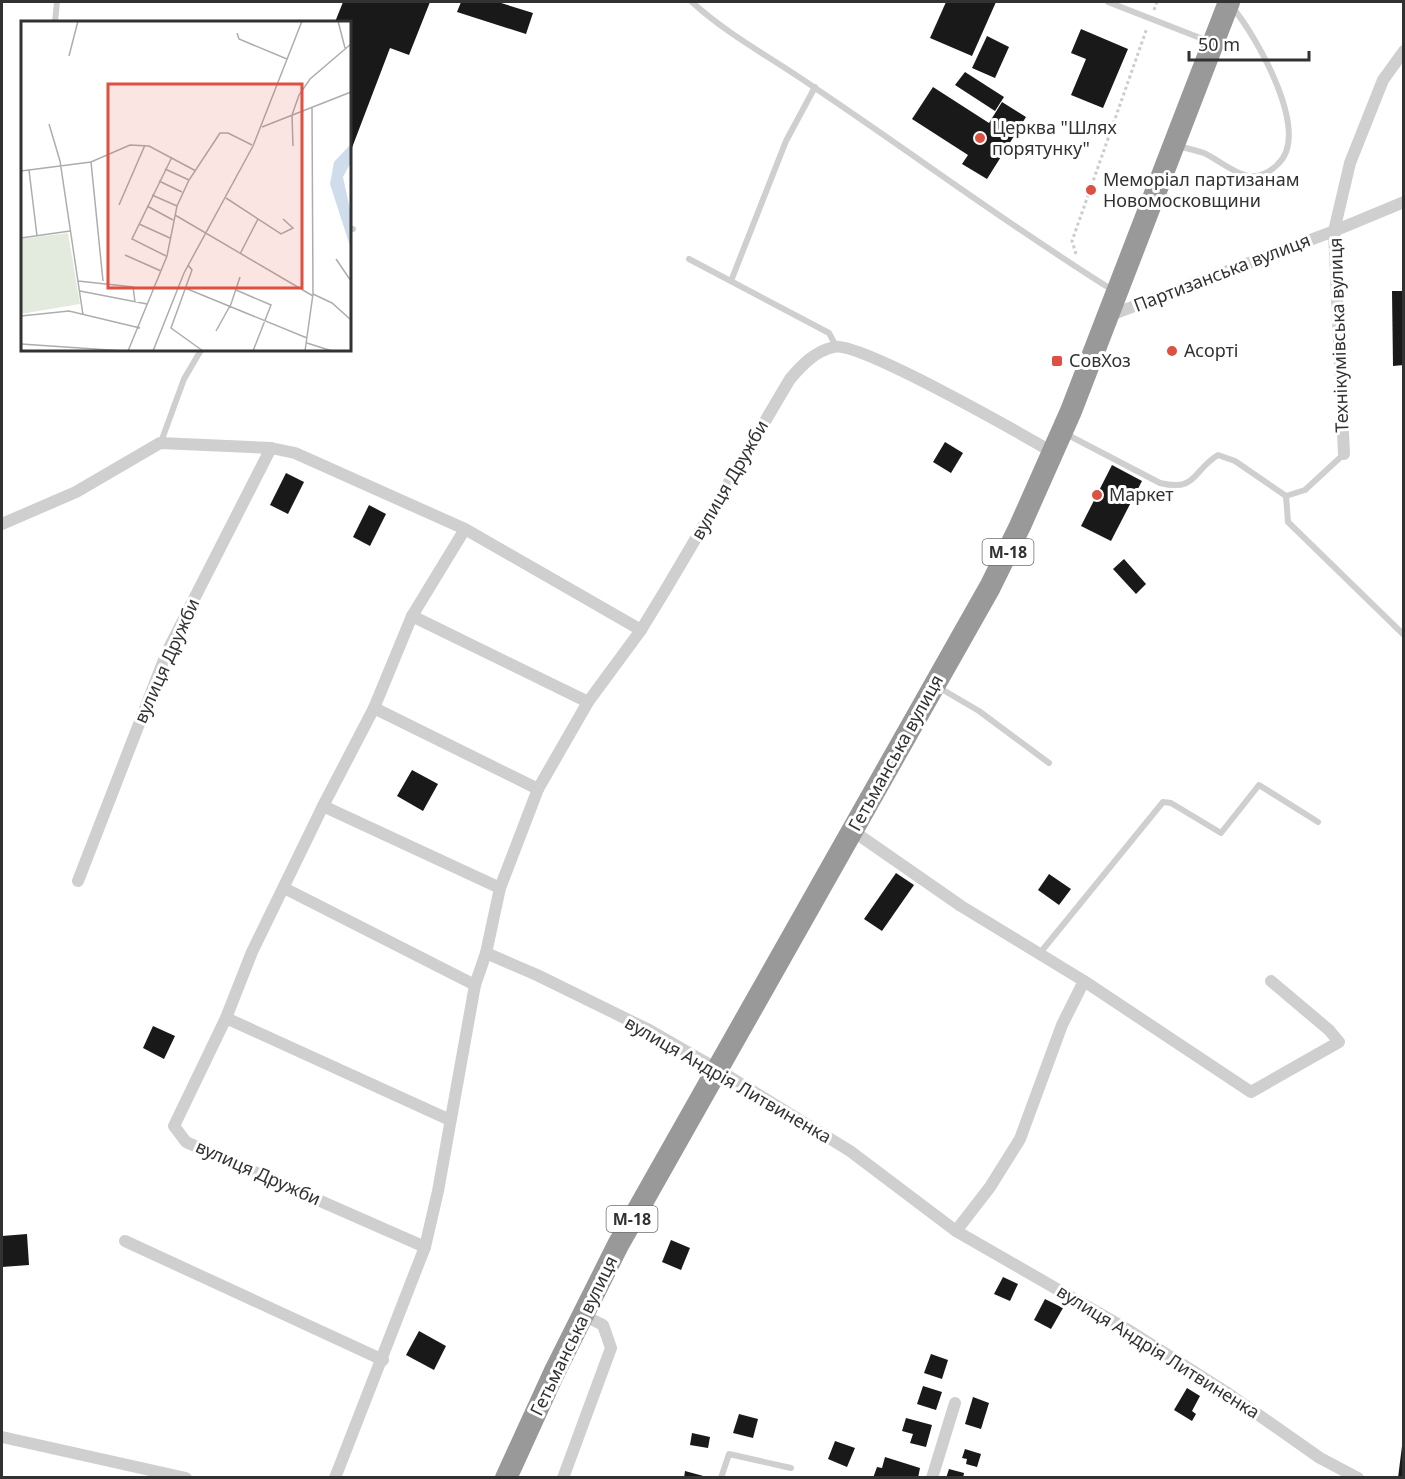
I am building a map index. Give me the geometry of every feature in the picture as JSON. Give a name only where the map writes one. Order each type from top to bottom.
[{"type":"highway","name":"Гетьманська вулиця","points":[[506,1478],[583,1315],[624,1235],[990,587],[1054,453],[1229,2]]},
{"type":"street","name":"Технікумівська вулиця","points":[[1344,454],[1335,231],[1350,163],[1383,80],[1404,51]]},
{"type":"street","name":"Партизанська вулиця","points":[[1107,316],[1335,231],[1404,202]]},
{"type":"street","points":[[836,346],[869,355],[990,417],[1054,453]]},
{"type":"street","name":"вулиця Дружби","points":[[335,1478],[425,1247],[438,1191],[475,985],[486,953],[500,888],[538,789],[588,702],[641,630],[790,379],[809,358],[836,346]]},
{"type":"street","points":[[2,524],[76,492],[160,443],[271,448],[295,453],[465,529],[641,630]]},
{"type":"street","name":"вулиця Дружби","points":[[78,881],[167,652],[271,448]]},
{"type":"street","name":"вулиця Дружби","points":[[425,1247],[186,1142],[174,1126],[226,1018],[252,952],[374,708],[412,616],[465,529]]},
{"type":"street","points":[[412,616],[588,702]]},
{"type":"street","points":[[374,708],[538,789]]},
{"type":"street","points":[[323,806],[500,888]]},
{"type":"street","points":[[853,831],[961,906],[1084,981],[1251,1092],[1339,1042],[1329,1030],[1271,981]]},
{"type":"street","points":[[284,888],[475,985]]},
{"type":"street","name":"вулиця Андрія Литвиненка","points":[[486,953],[537,975],[649,1030],[717,1069],[850,1151],[956,1231],[1130,1330],[1226,1392],[1320,1458],[1358,1478]]},
{"type":"street","points":[[956,1231],[990,1187],[1020,1139],[1062,1025],[1084,981]]},
{"type":"street","points":[[226,1018],[450,1120]]},
{"type":"street","points":[[125,1240],[382,1360]]},
{"type":"street","points":[[563,1478],[610,1348],[603,1325],[583,1315]]},
{"type":"street","points":[[932,1478],[955,1402]]},
{"type":"street","points":[[2,1437],[186,1478]]},
{"type":"lane","points":[[55,21],[57,2]]},
{"type":"lane","points":[[692,2],[712,21],[815,87],[991,211],[1116,292]]},
{"type":"lane","points":[[1108,2],[1213,43]]},
{"type":"lane","points":[[1174,145],[1204,154],[1248,176],[1268,173],[1281,162],[1289,145],[1287,121],[1280,93],[1259,47],[1229,2]]},
{"type":"lane","points":[[731,281],[786,141],[815,87]]},
{"type":"lane","points":[[689,259],[829,333],[836,346]]},
{"type":"lane","points":[[160,443],[184,379],[200,351]]},
{"type":"lane","points":[[1062,432],[1160,483],[1175,487],[1186,484],[1218,455],[1234,461],[1286,496]]},
{"type":"lane","points":[[1286,496],[1305,490],[1344,454]]},
{"type":"lane","points":[[1286,496],[1288,522],[1404,635]]},
{"type":"lane","points":[[934,685],[980,711],[1049,763]]},
{"type":"lane","points":[[1040,953],[1164,802],[1171,803],[1221,833],[1259,785],[1318,822]]},
{"type":"lane","points":[[721,1478],[729,1454],[791,1468]]},
{"type":"path","points":[[1081,270],[1072,241],[1157,2]]},
{"type":"building","points":[[343,2],[430,2],[409,55],[390,48],[351,150],[351,21],[335,21]]},
{"type":"building","points":[[461,2],[498,2],[533,13],[526,34],[457,12]]},
{"type":"building","points":[[946,2],[996,2],[972,56],[930,38]]},
{"type":"building","points":[[1081,29],[1128,49],[1103,108],[1071,95],[1086,59],[1071,53]]},
{"type":"building","points":[[987,36],[1009,47],[995,78],[972,68]]},
{"type":"building","points":[[965,72],[1004,97],[995,111],[955,85]]},
{"type":"building","points":[[933,87],[989,123],[1002,102],[1026,117],[987,179],[962,164],[968,155],[912,119]]},
{"type":"building","points":[[1392,291],[1404,291],[1404,365],[1393,366]]},
{"type":"building","points":[[945,442],[963,453],[951,473],[933,462]]},
{"type":"building","points":[[1112,465],[1142,481],[1111,541],[1081,526]]},
{"type":"building","points":[[286,473],[304,482],[288,514],[270,505]]},
{"type":"building","points":[[369,505],[386,514],[370,546],[353,537]]},
{"type":"building","points":[[1124,559],[1146,584],[1136,594],[1113,569]]},
{"type":"building","points":[[412,770],[438,784],[423,811],[397,796]]},
{"type":"building","points":[[896,873],[914,885],[882,931],[864,919]]},
{"type":"building","points":[[1049,874],[1071,889],[1059,905],[1038,890]]},
{"type":"building","points":[[153,1026],[175,1036],[164,1059],[143,1048]]},
{"type":"building","points":[[27,1234],[29,1265],[2,1267],[2,1236]]},
{"type":"building","points":[[671,1240],[690,1248],[681,1270],[662,1262]]},
{"type":"building","points":[[1003,1277],[1018,1284],[1010,1301],[994,1294]]},
{"type":"building","points":[[1045,1299],[1063,1308],[1051,1329],[1034,1320]]},
{"type":"building","points":[[419,1331],[446,1346],[434,1370],[406,1355]]},
{"type":"building","points":[[931,1354],[948,1360],[942,1379],[924,1373]]},
{"type":"building","points":[[923,1386],[942,1392],[936,1410],[917,1404]]},
{"type":"building","points":[[1187,1388],[1200,1396],[1192,1411],[1196,1414],[1192,1421],[1174,1410]]},
{"type":"building","points":[[973,1397],[989,1403],[981,1429],[965,1424]]},
{"type":"building","points":[[739,1414],[758,1419],[753,1438],[733,1433]]},
{"type":"building","points":[[906,1418],[932,1425],[926,1447],[910,1443],[913,1434],[902,1431]]},
{"type":"building","points":[[692,1433],[710,1437],[708,1448],[690,1445]]},
{"type":"building","points":[[835,1441],[855,1448],[847,1467],[828,1459]]},
{"type":"building","points":[[1402,1446],[1404,1478],[1398,1478]]},
{"type":"building","points":[[965,1449],[981,1454],[977,1467],[966,1464],[967,1459],[962,1458]]},
{"type":"building","points":[[885,1457],[920,1468],[918,1478],[873,1478],[877,1467],[882,1468]]},
{"type":"building","points":[[949,1469],[964,1473],[963,1478],[946,1478]]},
{"type":"building","points":[[685,1471],[707,1477],[707,1478],[684,1478]]},
{"type":"place","name":"Церква \"Шлях порятунку\"","points":[[980,138]]},
{"type":"place","name":"Меморіал партизанам Новомосковщини","points":[[1091,190]]},
{"type":"place","name":"Асорті","points":[[1172,351]]},
{"type":"place","name":"СовХоз","points":[[1057,361]]},
{"type":"place","name":"Маркет","points":[[1097,495]]}]
